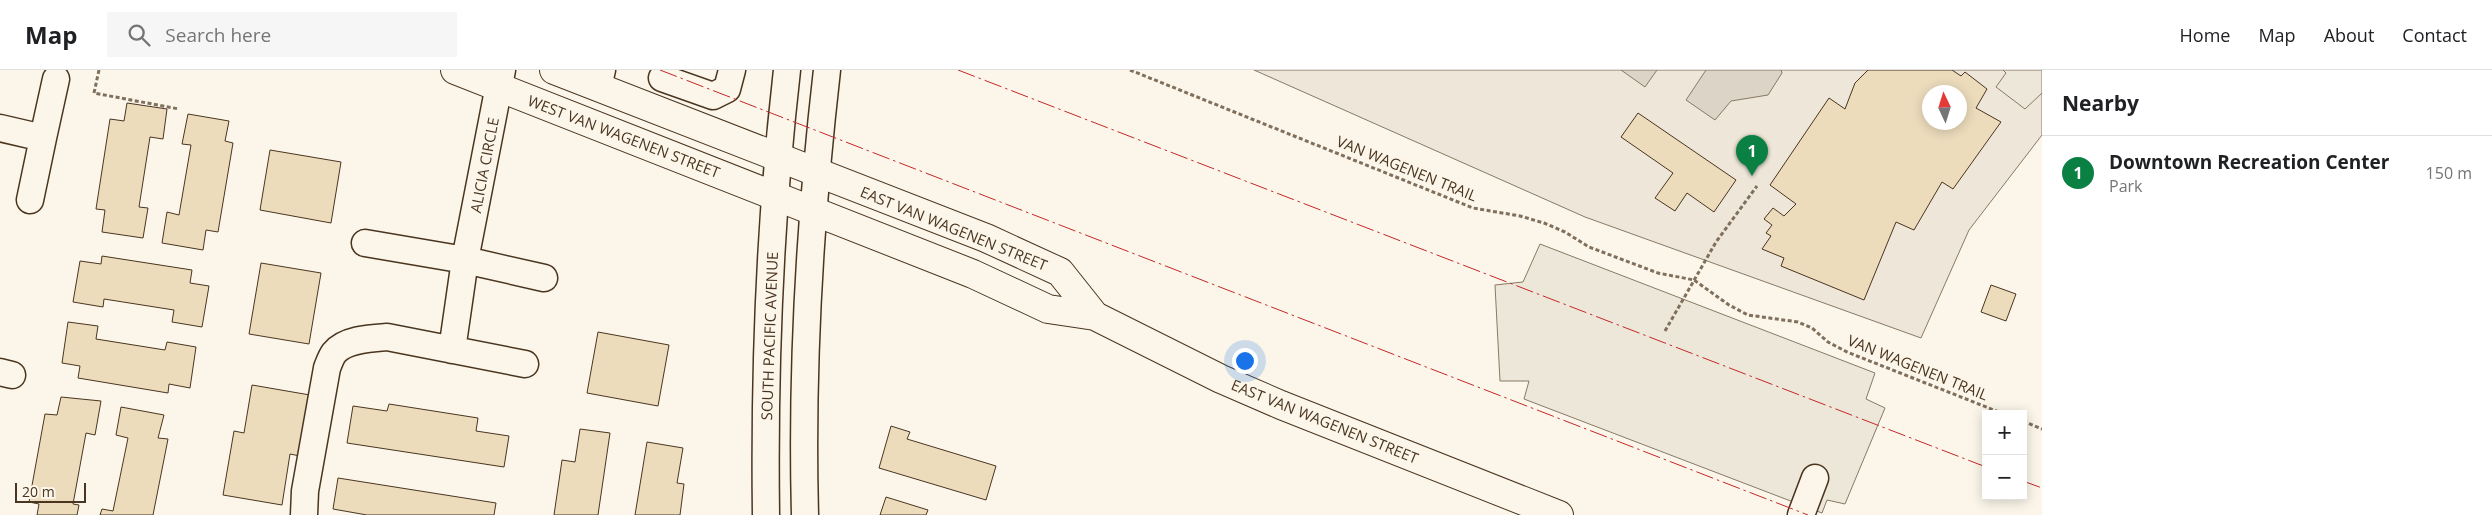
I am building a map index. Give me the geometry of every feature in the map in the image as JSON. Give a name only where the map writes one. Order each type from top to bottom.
[{"type":"main road","name":"WEST VAN WAGENEN STREET","points":[[455,70],[501,79],[793,202]]},
{"type":"main road","points":[[554,70],[600,79],[655,110],[796,164]]},
{"type":"main road","name":"EAST VAN WAGENEN STREET","points":[[796,164],[986,238],[1060,272],[1095,316]]},
{"type":"main road","name":"EAST VAN WAGENEN STREET","points":[[793,202],[973,274],[1048,309],[1095,316],[1221,379],[1514,507],[1559,515]]},
{"type":"street","points":[[655,110],[663,74],[713,96],[727,89],[732,70]]},
{"type":"street","points":[[787,70],[796,164]]},
{"type":"street","points":[[796,164],[827,70]]},
{"type":"street","points":[[30,200],[56,79]]},
{"type":"street","name":"ALICIA CIRCLE","points":[[452,350],[465,260],[501,79]]},
{"type":"street","points":[[0,128],[43,138]]},
{"type":"street","name":"SOUTH PACIFIC AVENUE","points":[[766,515],[767,344],[793,202],[796,164]]},
{"type":"street","name":"SOUTH PACIFIC AVENUE","points":[[796,164],[793,202],[806,347],[805,515]]},
{"type":"street","points":[[365,243],[465,260],[544,278]]},
{"type":"street","points":[[304,515],[305,490],[327,368],[335,352],[356,342],[387,336],[525,364]]},
{"type":"street","points":[[1800,515],[1815,478]]},
{"type":"path","points":[[99,70],[94,93],[179,109]]},
{"type":"path","name":"VAN WAGENEN TRAIL","points":[[1130,70],[1472,208],[1520,216],[1544,223],[1597,251],[1658,273],[1694,280],[1729,305],[1748,315],[1798,322],[1812,328],[1828,342],[1847,352],[1994,410]]},
{"type":"path","points":[[1665,331],[1716,242],[1757,186]]},
{"type":"path","points":[[2027,422],[2042,428]]},
{"type":"shaded area","points":[[1254,70],[2042,70],[2042,135],[1969,230],[1921,338],[1585,217]]},
{"type":"shaded area","points":[[1621,70],[1657,70],[1645,87]]},
{"type":"shaded area","points":[[1706,70],[1781,70],[1782,73],[1768,95],[1731,101],[1715,120],[1686,100]]},
{"type":"shaded area","points":[[2003,70],[2042,70],[2042,93],[2025,109],[1996,87],[2006,73]]},
{"type":"shaded area","points":[[1540,244],[1875,373],[1866,399],[1885,408],[1845,504],[1827,500],[1822,513],[1524,399],[1529,381],[1500,381],[1495,285],[1523,282]]},
{"type":"building","points":[[1868,70],[1952,70],[1961,76],[1965,72],[1987,89],[1976,108],[2001,122],[1953,189],[1942,182],[1914,230],[1896,222],[1864,300],[1781,266],[1784,258],[1762,249],[1771,236],[1766,233],[1772,225],[1764,219],[1773,208],[1784,216],[1796,204],[1770,185],[1829,98],[1845,109],[1855,83]]},
{"type":"building","points":[[127,103],[167,109],[163,139],[150,137],[139,207],[148,208],[143,238],[102,232],[105,210],[96,209],[110,119],[124,121]]},
{"type":"building","points":[[1638,113],[1736,180],[1714,212],[1687,193],[1675,211],[1655,198],[1673,173],[1621,137]]},
{"type":"building","points":[[188,114],[229,121],[225,141],[233,143],[218,232],[206,230],[203,250],[162,243],[167,212],[179,215],[191,145],[182,144]]},
{"type":"building","points":[[270,150],[341,162],[331,223],[260,210]]},
{"type":"building","points":[[102,256],[192,270],[190,283],[209,286],[202,327],[172,322],[174,310],[104,299],[103,307],[73,302],[80,261],[101,264]]},
{"type":"building","points":[[261,263],[321,273],[309,344],[249,334]]},
{"type":"building","points":[[1991,285],[2016,294],[2006,321],[1981,312]]},
{"type":"building","points":[[68,322],[98,326],[96,339],[165,350],[167,342],[196,347],[190,388],[169,384],[168,393],[78,378],[80,366],[62,363]]},
{"type":"building","points":[[598,332],[669,345],[658,406],[587,393]]},
{"type":"building","points":[[252,385],[310,395],[300,456],[290,454],[282,505],[223,495],[234,431],[244,433]]},
{"type":"building","points":[[61,397],[101,401],[95,435],[86,433],[73,504],[79,505],[77,515],[37,515],[39,504],[29,502],[45,414],[57,415]]},
{"type":"building","points":[[389,404],[478,418],[476,431],[509,436],[504,467],[347,443],[353,406],[387,411]]},
{"type":"building","points":[[121,407],[164,415],[158,438],[168,439],[153,515],[100,515],[102,509],[113,511],[128,438],[116,435]]},
{"type":"building","points":[[891,426],[910,432],[907,439],[996,466],[986,500],[879,468]]},
{"type":"building","points":[[580,429],[610,433],[598,515],[554,515],[562,460],[575,462]]},
{"type":"building","points":[[647,442],[683,448],[677,483],[684,484],[680,515],[635,515]]},
{"type":"building","points":[[338,478],[496,503],[494,515],[367,515],[333,509]]},
{"type":"building","points":[[886,497],[928,510],[926,515],[880,515]]},
{"type":"power","points":[[660,70],[1808,515]]},
{"type":"power","points":[[958,70],[1982,465]]},
{"type":"power","points":[[2027,482],[2042,488]]},
{"type":"place","name":"Downtown Recreation Center","points":[[1752,176]]}]
